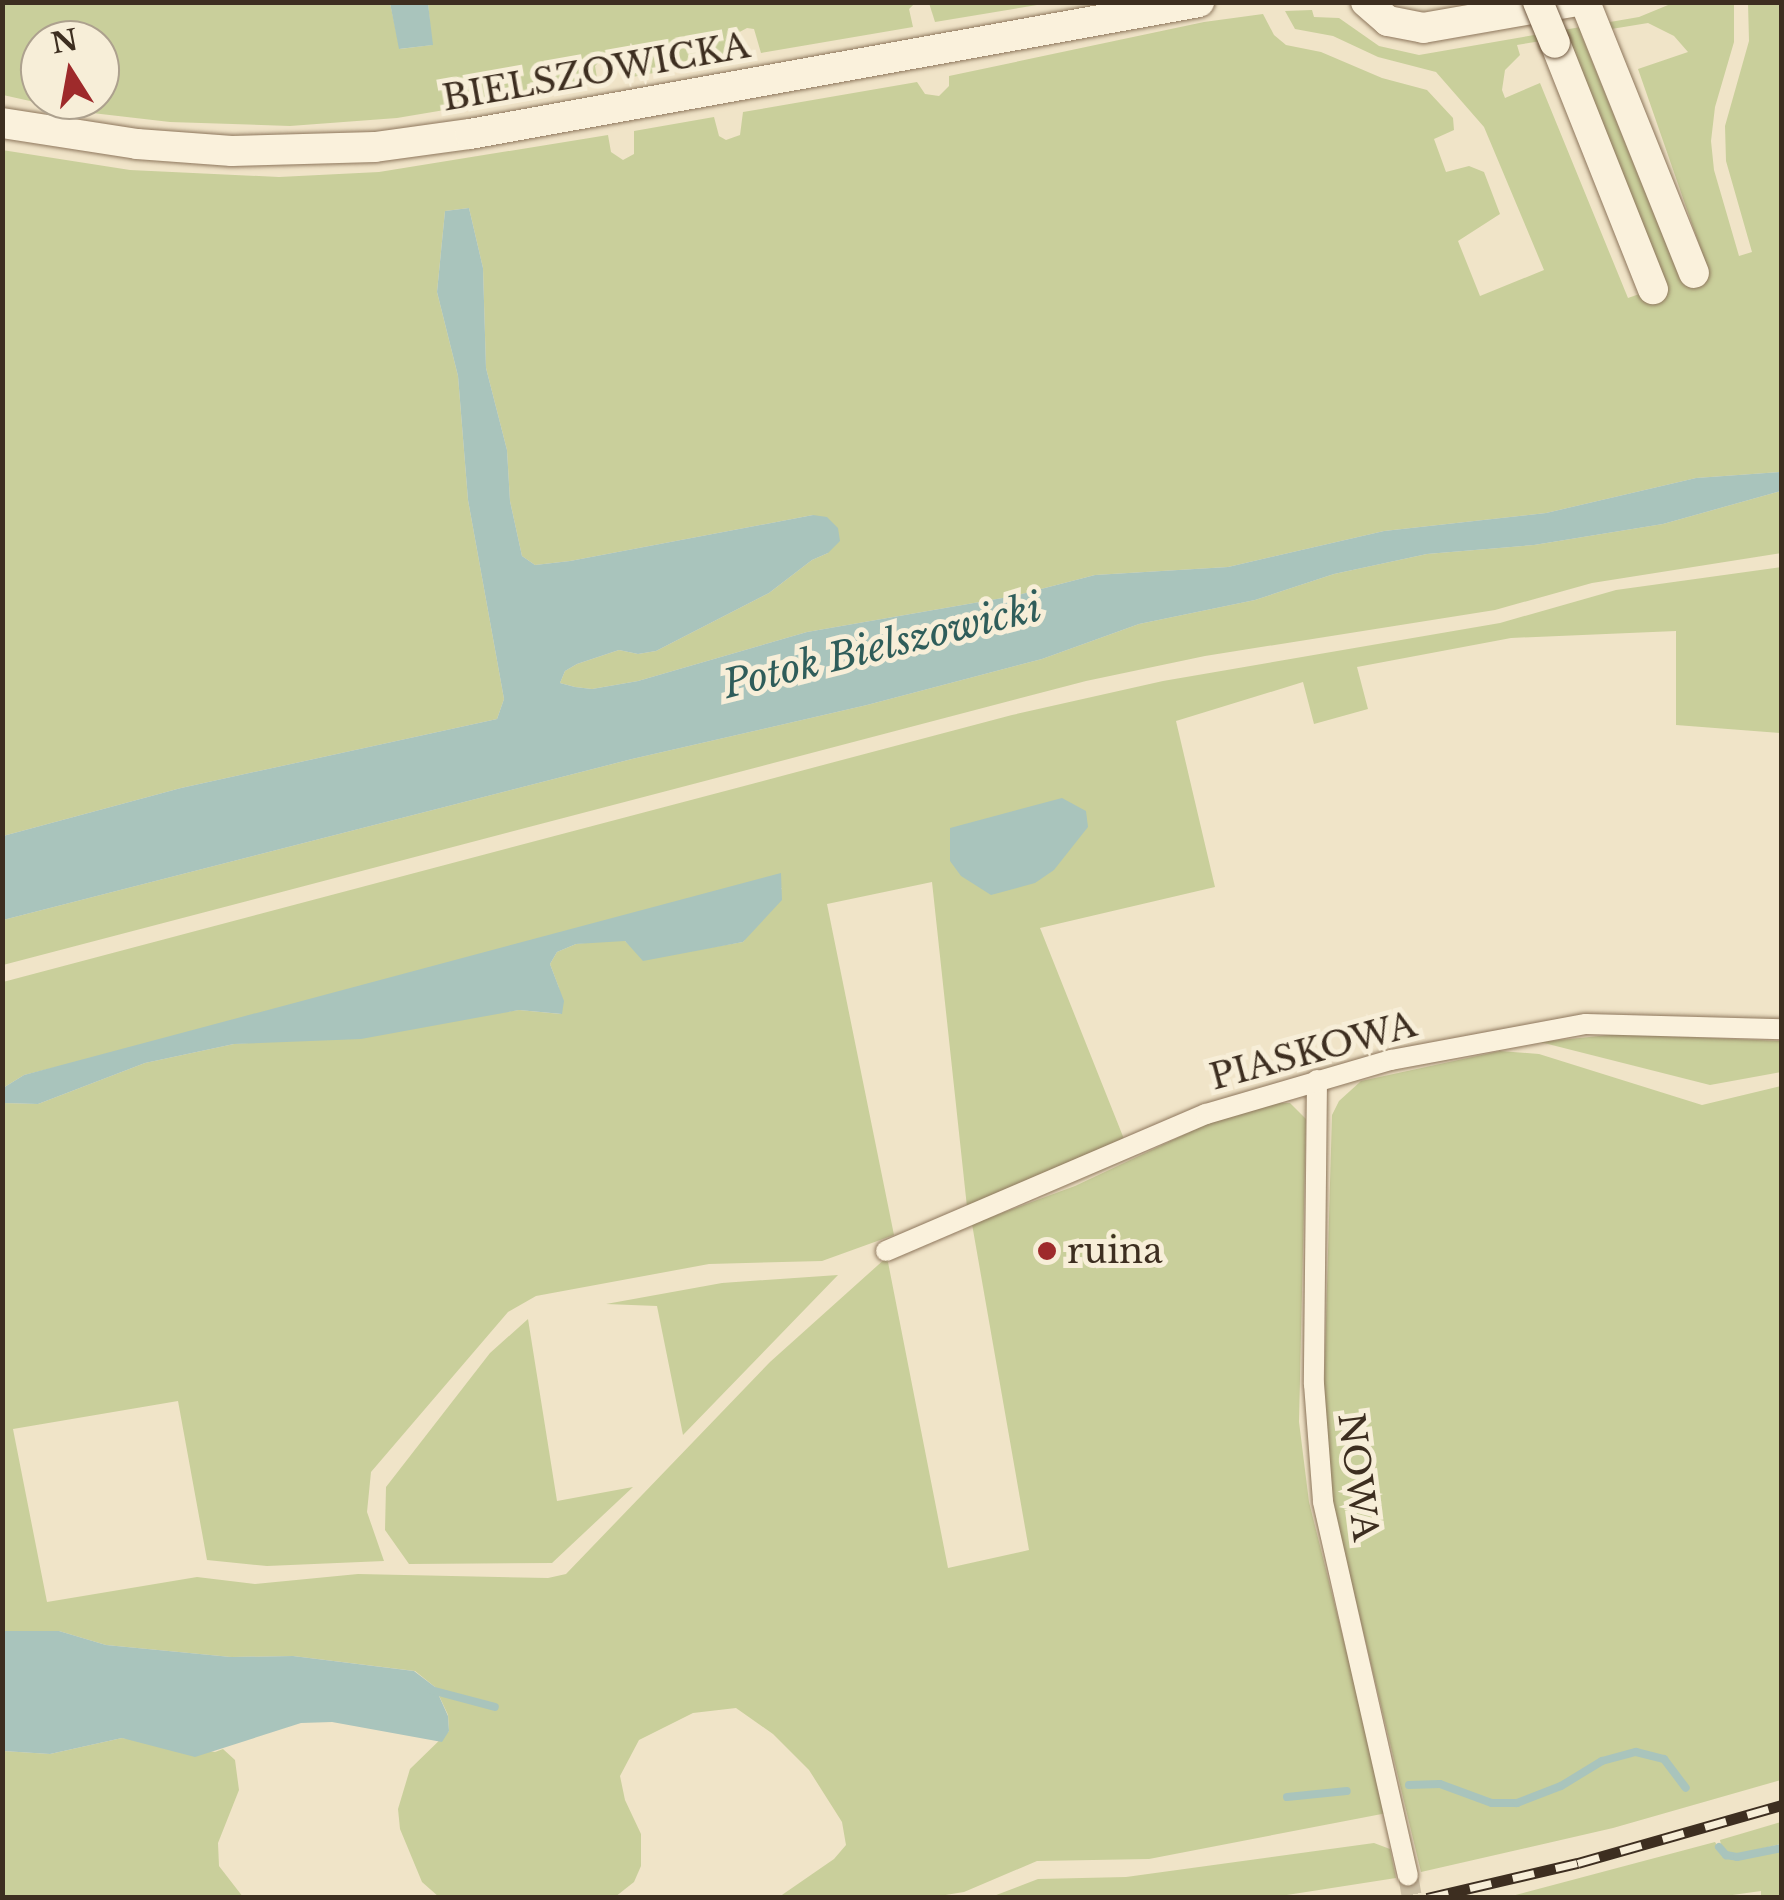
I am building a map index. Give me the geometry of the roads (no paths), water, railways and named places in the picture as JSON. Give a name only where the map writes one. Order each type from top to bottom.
[{"type":"street","points":[[1366,2],[1382,18],[1412,28],[1572,2]]},
{"type":"street","points":[[1538,2],[1653,289]]},
{"type":"street","points":[[1584,2],[1694,273]]},
{"type":"street","name":"BIELSZOWICKA","points":[[2,123],[137,144],[232,151],[375,147],[470,134],[1192,3]]},
{"type":"street","name":"PIASKOWA","points":[[886,1251],[1206,1114],[1317,1080],[1516,1034],[1586,1024],[1782,1029]]},
{"type":"street","name":"NOWA","points":[[1317,1080],[1314,1368],[1322,1502],[1408,1874]]},
{"type":"water","points":[[390,3],[428,3],[433,45],[399,49]]},
{"type":"water","name":"Potok Bielszowicki","points":[[469,208],[483,268],[486,368],[507,450],[510,501],[522,556],[535,565],[570,561],[813,515],[827,517],[838,528],[840,541],[828,553],[812,560],[769,593],[656,651],[638,654],[619,650],[577,664],[565,671],[560,683],[575,687],[592,689],[638,681],[807,632],[1014,596],[1095,575],[1228,567],[1384,531],[1546,513],[1696,478],[1781,472],[1781,491],[1663,524],[1534,545],[1427,554],[1334,574],[1255,600],[1139,624],[1042,659],[867,705],[632,759],[3,920],[3,836],[181,788],[497,719],[504,699],[468,500],[458,376],[437,292],[445,211]]},
{"type":"water","points":[[1062,798],[1086,811],[1088,827],[1054,870],[1035,883],[991,895],[961,876],[950,861],[950,828]]},
{"type":"water","points":[[781,873],[782,900],[743,942],[643,961],[625,941],[576,944],[557,952],[550,964],[564,1001],[562,1014],[519,1010],[361,1039],[234,1044],[145,1063],[38,1104],[3,1103],[3,1088],[24,1075]]},
{"type":"water","points":[[3,1631],[59,1631],[106,1645],[231,1657],[293,1656],[414,1671],[435,1687],[448,1716],[449,1731],[442,1742],[332,1722],[301,1723],[195,1757],[122,1738],[50,1754],[3,1751]]},
{"type":"waterway","points":[[431,1690],[495,1707]]},
{"type":"waterway","points":[[1409,1785],[1440,1784],[1492,1803],[1517,1803],[1561,1786],[1602,1761],[1636,1752],[1664,1759],[1686,1788]]},
{"type":"waterway","points":[[1287,1797],[1347,1791]]},
{"type":"waterway","points":[[1719,1847],[1726,1855],[1737,1857],[1782,1848]]},
{"type":"tunnel","points":[[1408,1875],[1412,1898]]},
{"type":"railway","points":[[1427,1898],[1578,1863],[1782,1805]]},
{"type":"place","name":"ruina","points":[[1047,1251]]}]
